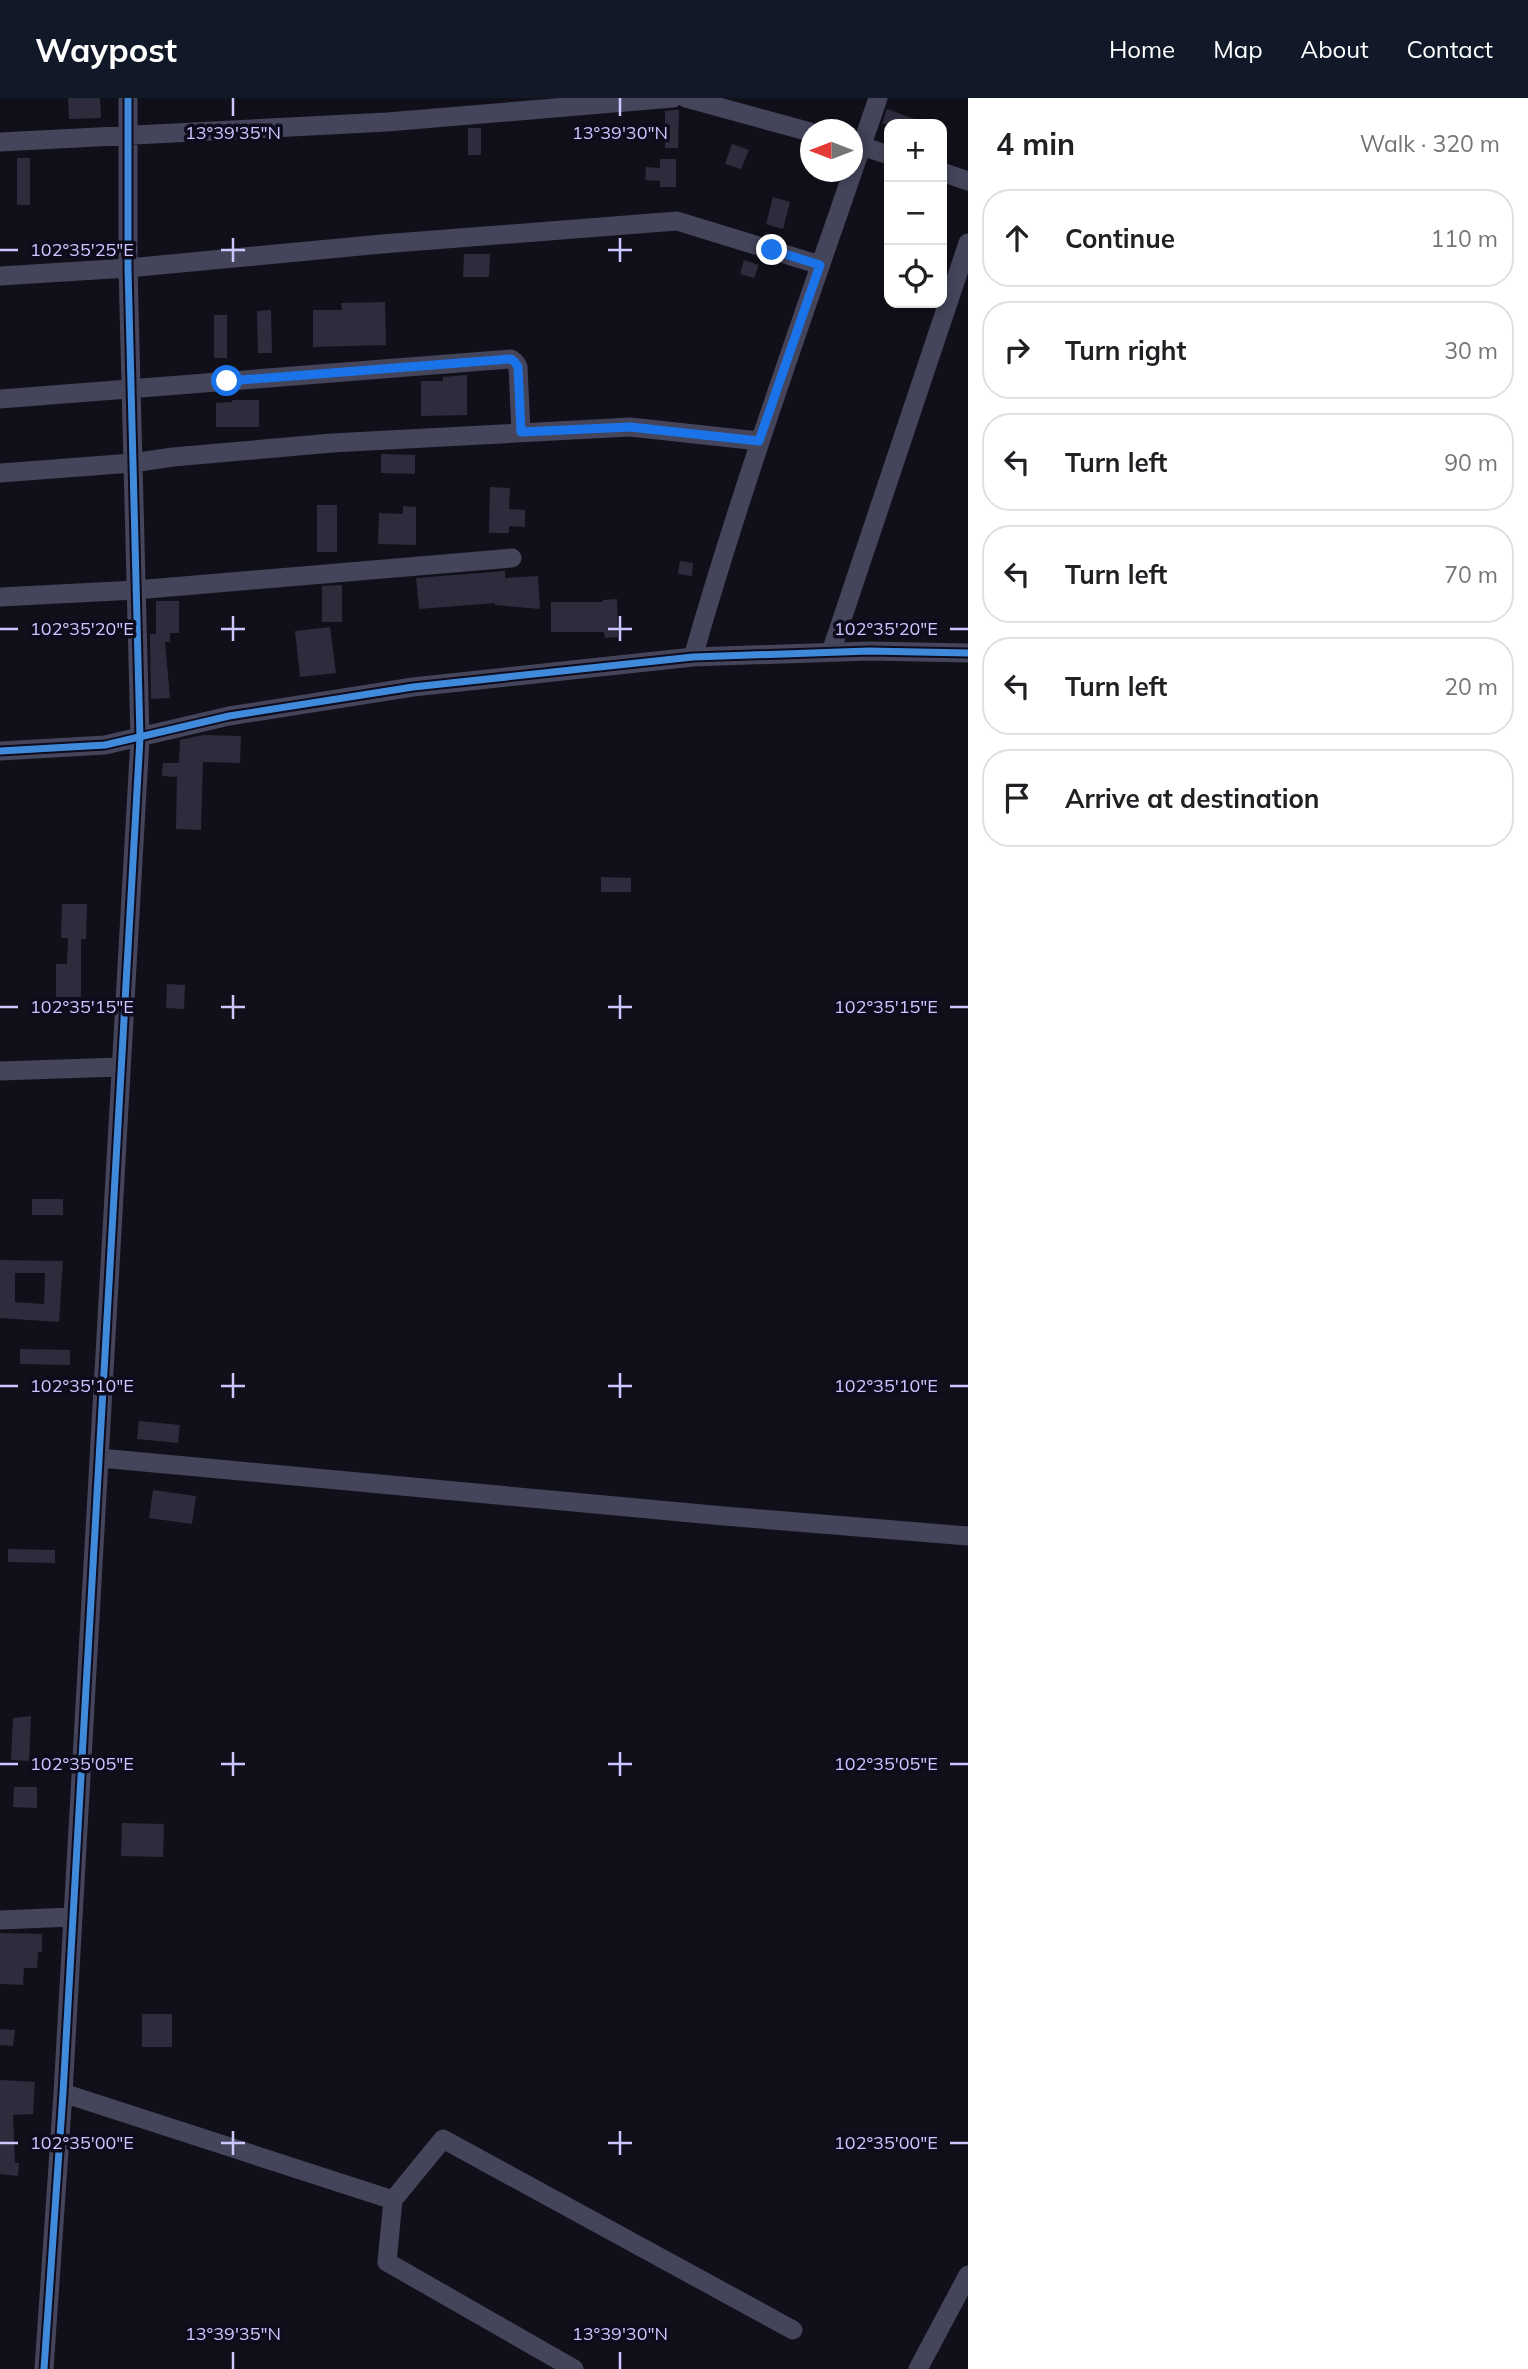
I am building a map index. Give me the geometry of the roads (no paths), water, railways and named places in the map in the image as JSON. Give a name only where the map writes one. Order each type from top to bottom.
[{"type":"street","points":[[44,2369],[63,2093],[141,738],[128,268],[128,98]]},
{"type":"street","points":[[0,142],[421,120],[673,98]]},
{"type":"street","points":[[686,98],[800,129]]},
{"type":"street","points":[[863,131],[878,98]]},
{"type":"street","points":[[863,146],[884,153]]},
{"type":"street","points":[[947,174],[968,181]]},
{"type":"street","points":[[693,657],[724,548],[845,182]]},
{"type":"street","points":[[0,276],[128,268],[382,244],[677,221],[820,265]]},
{"type":"street","points":[[831,652],[968,243]]},
{"type":"street","points":[[0,398],[511,359],[518,367],[521,432]]},
{"type":"street","points":[[0,473],[318,444],[630,427],[759,441]]},
{"type":"street","points":[[0,597],[136,590],[512,558]]},
{"type":"street","points":[[0,751],[105,745],[216,719],[413,687],[693,657],[967,649]]},
{"type":"street","points":[[0,1071],[120,1067]]},
{"type":"street","points":[[100,1458],[968,1536]]},
{"type":"street","points":[[0,1920],[72,1917]]},
{"type":"street","points":[[63,2093],[393,2200]]},
{"type":"street","points":[[574,2369],[387,2262],[393,2200],[443,2139],[793,2330]]},
{"type":"street","points":[[918,2369],[968,2275]]}]
